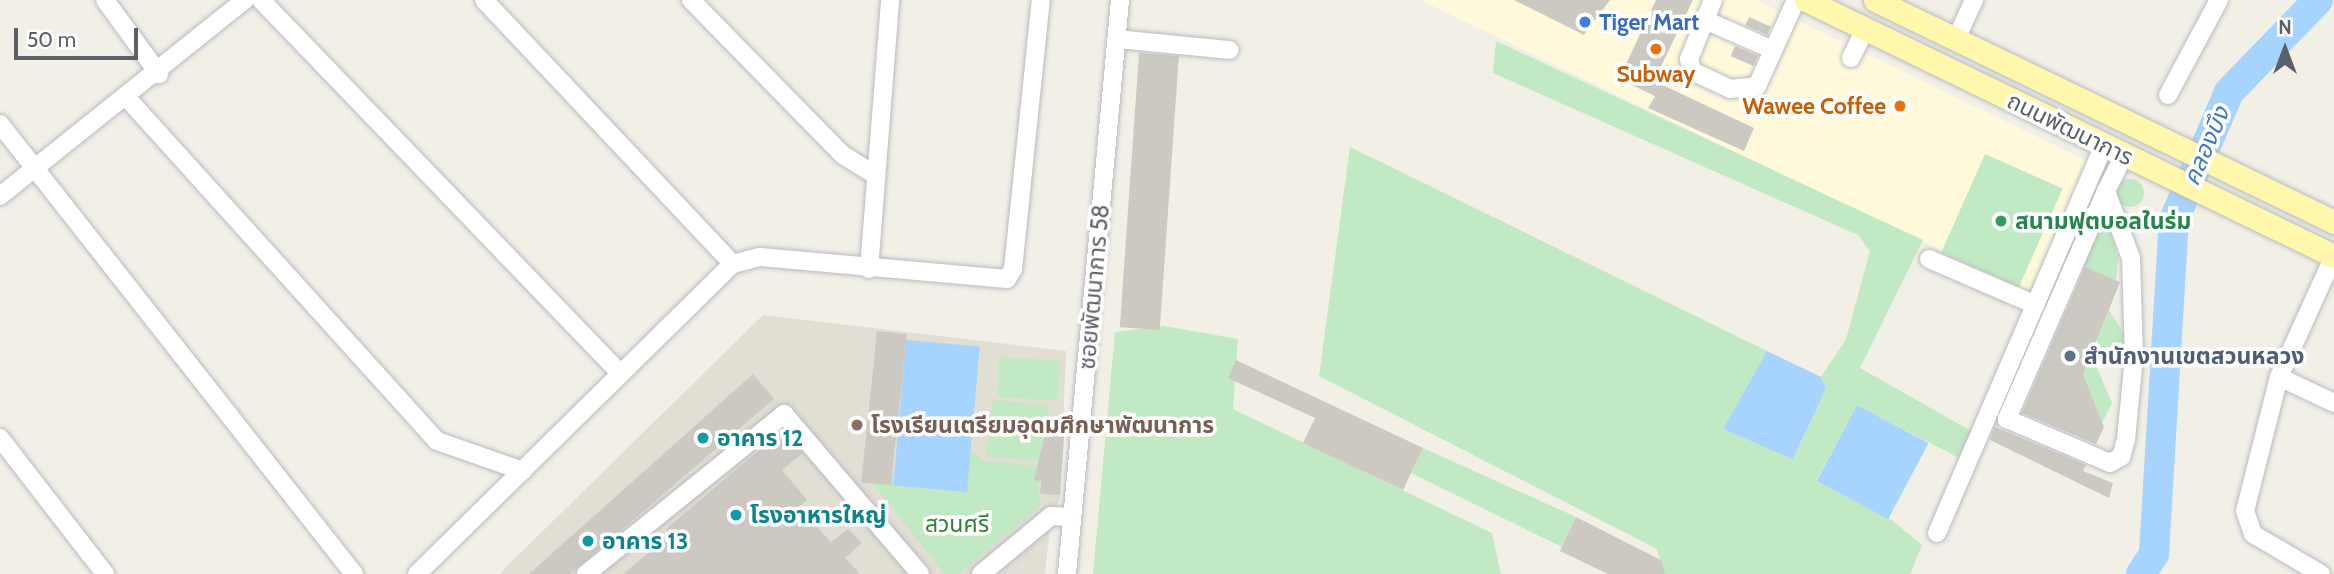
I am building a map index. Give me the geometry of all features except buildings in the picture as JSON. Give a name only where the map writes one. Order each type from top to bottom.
[{"type":"main road","name":"ถนนพัฒนาการ","points":[[1806,0],[2334,256]]},
{"type":"main road","name":"ถนนพัฒนาการ","points":[[1877,1],[2334,222]]},
{"type":"main road","points":[[1865,29],[1877,1]]},
{"type":"street","points":[[105,0],[159,74]]},
{"type":"street","points":[[0,196],[159,74],[245,0]]},
{"type":"street","points":[[261,0],[620,373]]},
{"type":"street","points":[[484,0],[733,264]]},
{"type":"street","points":[[691,0],[843,155],[876,176]]},
{"type":"street","points":[[869,270],[890,0]]},
{"type":"street","points":[[418,574],[733,264],[760,257],[869,270],[1000,280],[1010,276],[1041,0]]},
{"type":"street","name":"ซอยพัฒนาการ 58","points":[[1067,574],[1120,0]]},
{"type":"street","points":[[1713,0],[1689,59],[1692,71],[1730,89],[1757,86],[1796,0]]},
{"type":"street","points":[[1956,39],[1974,0]]},
{"type":"street","points":[[2168,95],[2219,0]]},
{"type":"street","points":[[1705,20],[1773,50]]},
{"type":"street","points":[[1851,58],[1865,29]]},
{"type":"street","points":[[1117,39],[1229,50]]},
{"type":"street","points":[[127,98],[437,441],[523,471]]},
{"type":"street","points":[[0,124],[354,574]]},
{"type":"street","points":[[2007,419],[2106,191],[2114,150]]},
{"type":"street","points":[[1937,533],[2036,305],[2114,150]]},
{"type":"street","points":[[1990,411],[2110,463],[2121,457],[2131,404],[2134,299],[2127,239],[2106,191]]},
{"type":"street","points":[[2321,574],[2253,534],[2245,520],[2279,377],[2334,256]]},
{"type":"street","points":[[1929,259],[2036,305]]},
{"type":"street","points":[[2279,377],[2334,403]]},
{"type":"street","points":[[586,574],[784,414],[920,574]]},
{"type":"street","points":[[0,438],[106,574]]},
{"type":"street","points":[[981,574],[1051,516],[1072,517]]},
{"type":"street","points":[[2330,574],[2334,567]]},
{"type":"shaded area","points":[[1420,0],[1756,0],[2089,162],[2029,293]]},
{"type":"shaded area","name":"โรงเรียนเตรียมอุดมศึกษาพัฒนาการ","points":[[763,315],[1066,351],[1060,499],[1051,516],[1045,574],[499,574]]},
{"type":"green space","points":[[1496,41],[1923,240],[1860,368],[1971,431],[1959,458],[1857,405],[1816,481],[1893,521],[1922,545],[1910,574],[1664,574],[1657,549],[1319,376],[1350,147],[1767,351],[1723,429],[1794,458],[1826,389],[1821,377],[1846,339],[1870,251],[1858,235],[1493,73]]},
{"type":"green space","name":"สนามฟุตบอลในร่ม","points":[[1985,154],[2063,189],[2019,287],[1941,253]]},
{"type":"green space","points":[[2130,179],[2140,183],[2144,193],[2140,203],[2130,207],[2120,203],[2116,193],[2120,183]]},
{"type":"green space","points":[[2099,217],[2107,222],[2118,257],[2116,281],[2074,262]]},
{"type":"green space","points":[[2109,310],[2126,337],[2123,365],[2109,363],[2097,340]]},
{"type":"green space","points":[[1164,326],[1238,339],[1233,409],[1492,533],[1501,574],[1093,574],[1115,332]]},
{"type":"green space","points":[[2091,354],[2112,403],[2102,423],[2083,374]]},
{"type":"green space","points":[[999,357],[1060,360],[1058,400],[997,397]]},
{"type":"green space","points":[[992,400],[1049,405],[1047,429],[990,424]]},
{"type":"green space","points":[[989,432],[1046,437],[1044,461],[987,456]]},
{"type":"green space","points":[[1423,448],[1576,517],[1562,547],[1411,473]]},
{"type":"green space","name":"สวนศรี","points":[[969,449],[984,461],[1037,466],[1040,506],[958,574],[945,574],[869,479]]},
{"type":"water","points":[[906,340],[980,346],[967,492],[893,485]]},
{"type":"water","points":[[1767,351],[1821,377],[1826,389],[1793,459],[1723,429]]},
{"type":"water","points":[[1857,405],[1929,443],[1888,519],[1817,481]]},
{"type":"waterway","name":"คลองบึง","points":[[2141,574],[2154,554],[2174,220],[2229,92],[2318,0]]},
{"type":"place","name":"Tiger Mart","points":[[1585,22]]},
{"type":"place","name":"Subway","points":[[1656,49]]},
{"type":"place","name":"Wawee Coffee","points":[[1900,106]]},
{"type":"place","name":"สนามฟุตบอลในร่ม","points":[[2001,221]]},
{"type":"place","name":"สำนักงานเขตสวนหลวง","points":[[2070,356]]},
{"type":"place","name":"โรงเรียนเตรียมอุดมศึกษาพัฒนาการ","points":[[857,425]]},
{"type":"place","name":"อาคาร 12","points":[[703,438]]},
{"type":"place","name":"โรงอาหารใหญ่","points":[[736,515]]},
{"type":"place","name":"อาคาร 13","points":[[588,541]]}]
